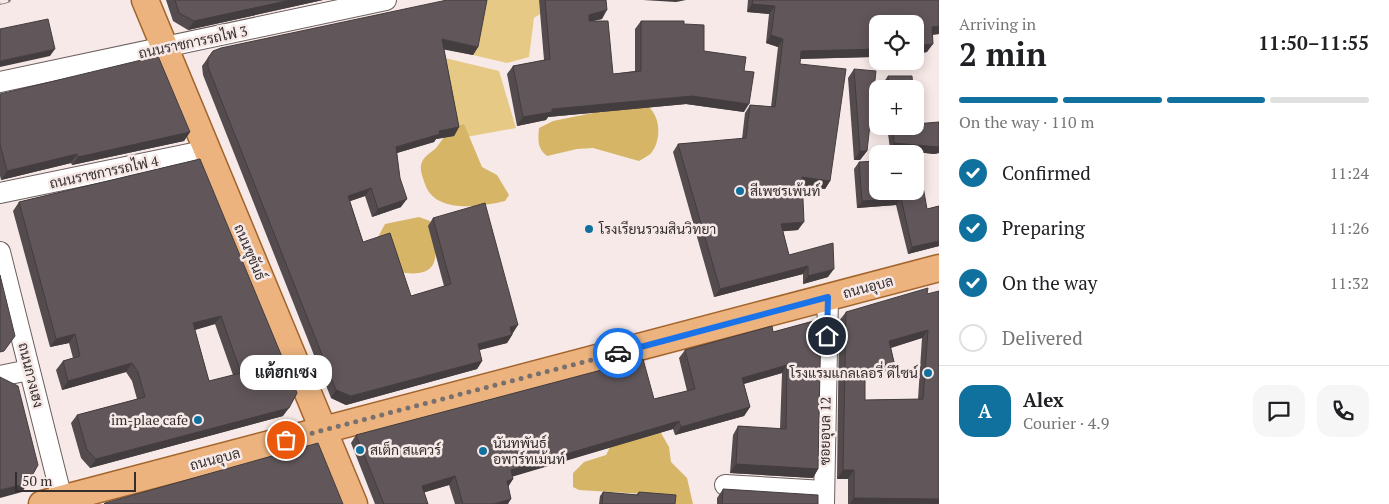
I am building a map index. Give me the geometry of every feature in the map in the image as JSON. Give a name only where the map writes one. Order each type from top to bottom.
[{"type":"main road","name":"ถนนขุขันธ์","points":[[146,0],[354,504]]},
{"type":"main road","name":"ถนนอุบล","points":[[57,503],[324,430],[939,268]]},
{"type":"street","name":"ถนนราชการรถไฟ 3","points":[[0,82],[166,49],[386,0]]},
{"type":"street","name":"ถนนราชการรถไฟ 4","points":[[0,193],[208,150]]},
{"type":"street","name":"ถนนกวงเฮง","points":[[0,252],[30,370],[57,503]]},
{"type":"street","name":"ซอยอุบล 12","points":[[824,498],[828,297]]},
{"type":"street","points":[[0,376],[30,370]]},
{"type":"street","points":[[725,485],[824,498]]},
{"type":"shaded area","points":[[483,0],[539,0],[540,14],[534,18],[529,57],[507,63],[473,55]]},
{"type":"shaded area","points":[[445,58],[499,71],[516,128],[455,139]]},
{"type":"shaded area","points":[[642,103],[648,106],[656,118],[658,139],[652,152],[639,161],[593,148],[577,149],[547,156],[540,147],[538,140],[539,128],[553,121]]},
{"type":"shaded area","points":[[464,124],[482,167],[497,175],[509,195],[505,201],[483,205],[459,206],[438,200],[430,194],[421,170],[423,159],[436,148],[450,128]]},
{"type":"shaded area","points":[[419,217],[430,221],[436,253],[434,261],[431,268],[424,272],[399,272],[376,241],[385,224]]},
{"type":"shaded area","points":[[642,422],[661,433],[669,447],[671,462],[687,478],[693,504],[670,504],[660,495],[579,490],[573,487],[573,473],[584,462],[606,455],[613,441]]},
{"type":"building","points":[[175,0],[291,0],[194,21],[179,13]]},
{"type":"building","points":[[447,0],[487,0],[478,47],[442,39],[459,127],[439,131],[440,134],[396,147],[400,178],[407,199],[378,209],[371,188],[348,196],[363,242],[390,233],[411,296],[451,284],[433,218],[485,203],[518,325],[510,327],[512,335],[478,344],[482,361],[351,396],[336,390],[208,67],[208,58],[213,51],[221,48]]},
{"type":"building","points":[[545,0],[606,0],[607,10],[589,15],[589,21],[608,21],[613,74],[641,71],[641,21],[684,21],[684,24],[704,25],[704,51],[746,57],[744,71],[754,72],[749,104],[692,96],[552,109],[552,112],[523,117],[513,66],[550,59]]},
{"type":"building","points":[[753,0],[939,0],[939,26],[932,27],[933,44],[924,45],[924,15],[869,15],[869,49],[801,51],[800,64],[846,69],[830,181],[802,177],[804,222],[781,224],[789,255],[833,243],[834,269],[808,276],[808,266],[720,289],[678,144],[746,138],[750,105],[775,107],[783,39],[771,35],[775,6],[752,4]]},
{"type":"building","points":[[48,19],[55,49],[0,61],[0,29]]},
{"type":"building","points":[[158,56],[190,132],[78,157],[77,154],[7,171],[0,144],[0,94]]},
{"type":"building","points":[[854,69],[876,71],[875,80],[869,80],[867,151],[860,151]]},
{"type":"building","points":[[888,76],[912,76],[912,80],[888,80]]},
{"type":"building","points":[[939,122],[939,147],[894,143],[894,135],[924,135],[924,123]]},
{"type":"building","points":[[200,159],[297,393],[289,408],[96,459],[87,450],[77,415],[145,397],[138,372],[132,363],[68,381],[63,361],[80,356],[75,334],[56,339],[19,202]],"holes":[[[221,316],[241,373],[209,381],[193,323]]]},
{"type":"building","points":[[869,161],[869,200],[875,200],[862,201],[859,162]]},
{"type":"building","points":[[924,192],[927,209],[939,206],[939,241],[912,247],[901,200],[924,200]]},
{"type":"building","points":[[0,275],[15,336],[4,351],[0,352]]},
{"type":"building","points":[[928,288],[927,294],[939,291],[939,499],[854,498],[854,470],[843,470],[846,312]],"holes":[[[928,330],[923,399],[865,400],[865,370],[894,362],[889,341]]]},
{"type":"building","points":[[821,319],[818,469],[736,464],[738,426],[786,429],[787,365],[742,378],[750,407],[681,427],[679,421],[511,470],[513,479],[507,481],[511,499],[494,504],[463,504],[455,476],[422,486],[428,504],[384,504],[356,435],[643,359],[654,399],[695,389],[685,350],[772,326],[773,332]]},
{"type":"building","points":[[0,377],[18,386],[38,465],[28,483],[0,490]]},
{"type":"building","points":[[318,443],[343,504],[104,504],[105,503]]},
{"type":"building","points":[[723,489],[818,495],[818,504],[722,504]]},
{"type":"building","points":[[603,492],[638,495],[639,492],[676,495],[675,504],[602,504]]},
{"type":"railway","points":[[0,2],[8,0]]},
{"type":"way so far","points":[[286,440],[618,353]]},
{"type":"place","name":"สีเพชรเพ้นท์","points":[[740,191]]},
{"type":"place","name":"โรงเรียนรวมสินวิทยา","points":[[589,229]]},
{"type":"place","name":"โรงแรมแกลเลอรี่ ดีไซน์","points":[[928,373]]},
{"type":"place","name":"im-plae cafe","points":[[198,420]]},
{"type":"place","name":"แต้ฮกเซง","points":[[286,440]]},
{"type":"place","name":"สเต็ก สแควร์","points":[[360,450]]},
{"type":"place","name":"นันทพันธ์ อพาร์ทเม้นท์","points":[[483,451]]},
{"type":"route","points":[[618,353],[828,297],[827,336]]}]
